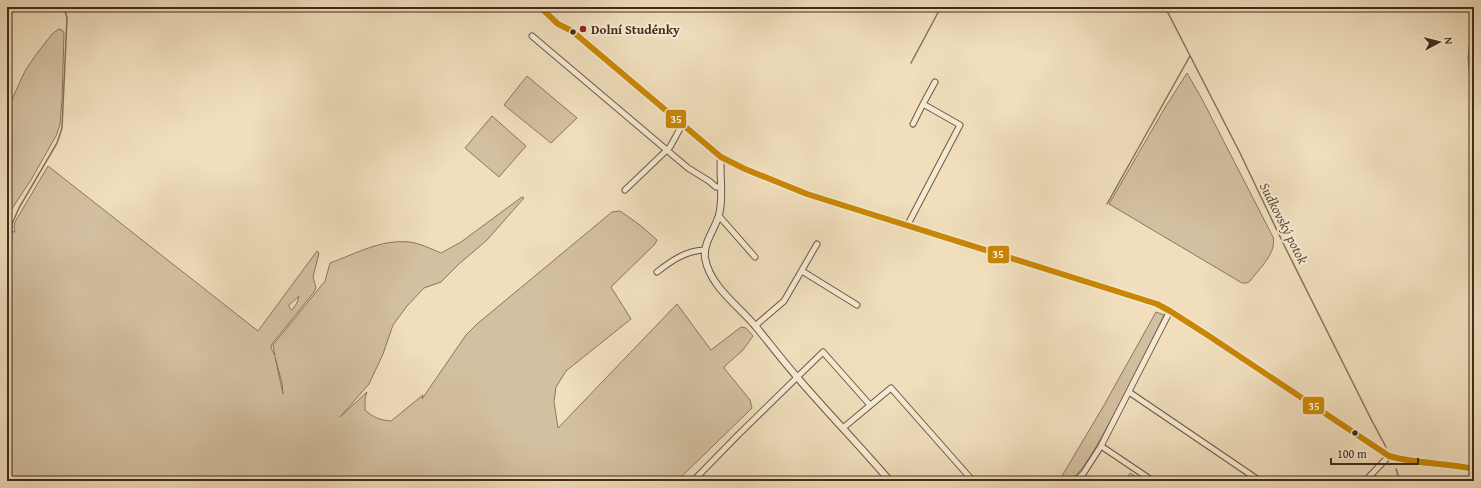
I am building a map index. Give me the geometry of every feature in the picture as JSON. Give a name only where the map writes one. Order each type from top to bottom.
[{"type":"street","points":[[540,7],[558,24],[572,31],[721,157],[745,169],[807,194],[1157,304],[1170,311],[1389,456],[1474,469]]},
{"type":"street","points":[[532,36],[688,168],[716,187],[721,187]]},
{"type":"street","points":[[913,124],[935,82]]},
{"type":"street","points":[[907,226],[960,125],[923,104]]},
{"type":"street","points":[[625,190],[666,150],[673,142],[682,125]]},
{"type":"street","points":[[721,157],[719,170],[721,187],[719,216],[705,250],[707,266],[710,274],[731,301],[755,326],[796,377],[890,481]]},
{"type":"street","points":[[719,216],[755,256]]},
{"type":"street","points":[[755,326],[784,301],[817,244]]},
{"type":"street","points":[[657,272],[669,262],[685,254],[696,250],[705,250]]},
{"type":"street","points":[[802,271],[857,305]]},
{"type":"street","points":[[1075,481],[1083,474],[1101,446],[1170,311]]},
{"type":"street","points":[[693,481],[796,377],[824,352],[870,405]]},
{"type":"street","points":[[843,428],[891,388],[973,481]]},
{"type":"street","points":[[1129,392],[1260,481]]},
{"type":"street","points":[[1101,446],[1153,481]]},
{"type":"street","points":[[1365,481],[1389,456]]},
{"type":"shaded area","points":[[1473,7],[1474,98],[1472,97],[1468,58]]},
{"type":"shaded area","points":[[59,29],[64,33],[60,125],[56,136],[31,180],[7,216],[7,110],[25,71],[52,34]]},
{"type":"shaded area","points":[[1187,73],[1202,99],[1273,237],[1274,243],[1270,255],[1247,283],[1242,283],[1109,204]]},
{"type":"shaded area","points":[[527,76],[577,118],[551,143],[504,105]]},
{"type":"shaded area","points":[[492,116],[526,146],[499,177],[465,148]]},
{"type":"shaded area","points":[[48,166],[258,331],[317,251],[319,253],[313,277],[316,288],[272,344],[271,348],[275,356],[273,345],[325,281],[330,263],[368,248],[399,242],[409,242],[425,246],[441,253],[461,242],[522,197],[524,198],[487,240],[441,282],[424,288],[407,306],[393,325],[383,354],[369,384],[340,417],[367,392],[365,398],[365,410],[377,418],[391,421],[423,395],[422,399],[466,335],[477,324],[612,212],[620,211],[640,225],[657,240],[655,244],[611,287],[631,319],[566,371],[556,387],[554,402],[558,428],[677,304],[711,350],[741,327],[746,328],[753,336],[743,350],[724,368],[750,400],[752,408],[677,481],[7,481],[7,231],[15,232],[15,222]],"holes":[[[299,296],[297,303],[292,310],[289,305]],[[275,357],[282,383],[283,394]]]},
{"type":"shaded area","points":[[1156,312],[1164,315],[1131,382],[1097,445],[1083,468],[1071,481],[1059,481],[1103,407]]},
{"type":"shaded area","points":[[1130,473],[1143,481],[1125,481]]},
{"type":"waterway","points":[[7,266],[11,257],[12,224],[19,208],[57,143],[62,128],[67,18],[64,7]]},
{"type":"waterway","points":[[911,63],[941,7]]},
{"type":"waterway","name":"Sudkovský potok","points":[[1165,7],[1239,151],[1285,247],[1386,447]]},
{"type":"waterway","points":[[1107,204],[1190,56]]},
{"type":"waterway","name":"Sudkovský potok","points":[[1396,469],[1400,481]]},
{"type":"transit line","name":"35","points":[[540,7],[558,24],[572,31],[721,157],[745,169],[807,194],[1157,304],[1209,336],[1389,456],[1410,461],[1474,469]]},
{"type":"place","name":"Dolní Studénky","points":[[583,29]]}]
